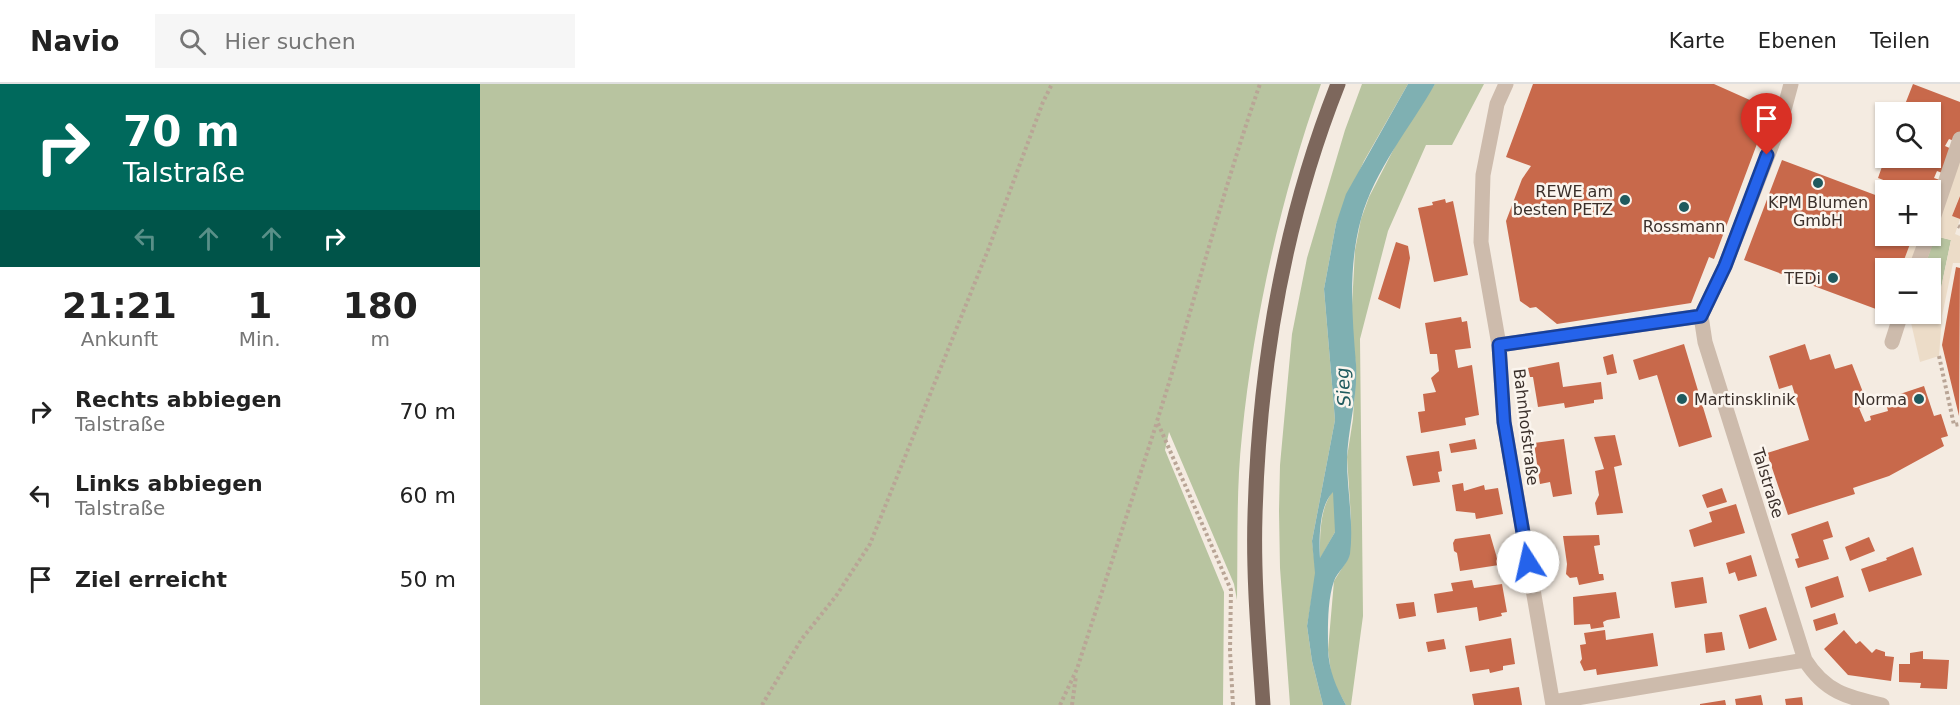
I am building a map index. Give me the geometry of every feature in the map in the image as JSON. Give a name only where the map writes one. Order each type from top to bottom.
[{"type":"main road","points":[[1263,705],[1255,585],[1255,515],[1263,397],[1286,254],[1308,175],[1338,84]]},
{"type":"street","name":"Bahnhofstraße","points":[[1506,84],[1497,104],[1483,175],[1481,242],[1499,345],[1504,422],[1553,703]]},
{"type":"street","points":[[1499,345],[1701,316],[1725,266],[1778,127],[1791,84]]},
{"type":"street","points":[[1941,195],[1960,139]]},
{"type":"street","name":"Talstraße","points":[[1701,316],[1705,342],[1805,660],[1816,677],[1842,696],[1882,705]]},
{"type":"street","points":[[1892,342],[1898,324]]},
{"type":"street","points":[[1553,703],[1805,660]]},
{"type":"path","points":[[762,705],[801,640],[836,596],[870,544],[1052,84]]},
{"type":"path","points":[[1060,705],[1077,669],[1158,421],[1193,308],[1218,212],[1260,84]]},
{"type":"path","points":[[1939,356],[1954,425],[1960,424]]},
{"type":"path","points":[[1158,421],[1230,590],[1233,705]]},
{"type":"path","points":[[1072,705],[1077,669]]},
{"type":"green space","points":[[480,84],[1321,84],[1293,170],[1282,213],[1254,346],[1240,456],[1237,600],[1234,584],[1169,432],[1165,450],[1224,592],[1223,705],[480,705]]},
{"type":"green space","points":[[1362,84],[1408,84],[1364,161],[1336,224],[1324,289],[1335,420],[1312,541],[1316,573],[1307,626],[1312,661],[1323,705],[1290,705],[1280,568],[1279,511],[1280,465],[1292,334],[1307,258],[1345,130]]},
{"type":"green space","points":[[1435,84],[1484,84],[1452,145],[1426,145],[1388,231],[1360,339],[1363,616],[1351,705],[1346,705],[1332,680],[1328,650],[1334,581],[1349,557],[1351,518],[1347,457],[1353,419],[1356,366],[1351,324],[1355,250],[1361,219],[1369,197],[1403,131]]},
{"type":"green space","points":[[1941,238],[1951,240],[1941,288],[1941,258],[1927,258],[1932,246],[1941,246]]},
{"type":"green space","points":[[1333,491],[1335,495],[1335,532],[1320,559],[1323,515],[1328,498]]},
{"type":"shaded area","points":[[1960,135],[1960,195],[1952,216],[1960,219],[1955,234],[1960,236],[1960,263],[1953,263],[1942,316],[1939,356],[1920,362],[1911,324],[1941,324],[1941,288],[1951,240],[1941,238],[1941,199]]},
{"type":"shaded area","points":[[1909,246],[1932,246],[1927,258],[1905,258]]},
{"type":"water","name":"Sieg","points":[[1408,84],[1435,84],[1375,183],[1361,219],[1357,237],[1352,291],[1356,376],[1347,459],[1351,542],[1349,558],[1335,578],[1328,624],[1331,672],[1346,705],[1323,705],[1312,661],[1307,626],[1315,573],[1312,541],[1335,420],[1324,289],[1336,224],[1346,194]],"holes":[[[1333,492],[1335,532],[1320,558],[1322,514]]]},
{"type":"building","name":"REWE am besten PETZ","points":[[1533,84],[1714,84],[1770,109],[1714,259],[1709,257],[1691,303],[1557,324],[1536,307],[1530,308],[1520,301],[1506,221],[1522,179],[1531,166],[1506,157]]},
{"type":"building","points":[[1913,84],[1960,102],[1960,135],[1957,142],[1949,139],[1945,146],[1954,150],[1945,174],[1937,171],[1934,178],[1940,180],[1883,180],[1878,178],[1882,168],[1941,168],[1941,102],[1906,102]]},
{"type":"building","points":[[1782,160],[1875,195],[1875,246],[1909,246],[1905,258],[1875,258],[1875,309],[1744,260]]},
{"type":"building","points":[[1960,196],[1960,219],[1952,216]]},
{"type":"building","points":[[1445,199],[1446,203],[1453,201],[1468,275],[1434,282],[1418,208],[1433,205],[1432,202]]},
{"type":"building","points":[[1396,242],[1408,246],[1410,258],[1400,309],[1378,299]]},
{"type":"building","points":[[1956,267],[1960,268],[1959,416],[1942,345]]},
{"type":"building","points":[[1461,317],[1462,322],[1467,321],[1471,348],[1455,350],[1458,368],[1472,365],[1479,415],[1465,418],[1466,425],[1421,433],[1418,412],[1425,411],[1423,394],[1436,392],[1431,378],[1439,371],[1437,354],[1430,354],[1425,323]]},
{"type":"building","name":"Martinsklinik","points":[[1684,344],[1712,437],[1679,447],[1657,375],[1639,380],[1633,360]]},
{"type":"building","points":[[1805,344],[1810,360],[1830,354],[1835,369],[1852,364],[1868,405],[1859,408],[1865,422],[1871,420],[1870,416],[1888,411],[1885,399],[1924,386],[1934,416],[1941,414],[1948,436],[1941,438],[1944,446],[1889,476],[1853,488],[1855,494],[1788,515],[1767,453],[1809,440],[1792,385],[1779,389],[1769,356]]},
{"type":"building","points":[[1613,354],[1617,373],[1607,375],[1603,357]]},
{"type":"building","points":[[1559,362],[1563,387],[1601,382],[1603,399],[1594,400],[1594,403],[1565,408],[1564,403],[1538,407],[1533,377],[1530,377],[1528,368]]},
{"type":"building","points":[[1615,435],[1622,465],[1614,467],[1623,513],[1597,515],[1595,503],[1599,495],[1595,471],[1604,469],[1594,437]]},
{"type":"building","points":[[1475,439],[1477,449],[1451,453],[1449,444]]},
{"type":"building","points":[[1564,439],[1572,494],[1553,497],[1550,482],[1540,484],[1534,443]]},
{"type":"building","points":[[1439,451],[1442,471],[1438,472],[1440,482],[1413,486],[1406,456]]},
{"type":"building","points":[[1463,483],[1464,491],[1484,485],[1485,490],[1498,488],[1503,514],[1476,519],[1475,513],[1456,511],[1452,485]]},
{"type":"building","points":[[1722,488],[1727,502],[1707,508],[1702,495]]},
{"type":"building","points":[[1736,504],[1745,533],[1694,547],[1689,530],[1712,522],[1709,512]]},
{"type":"building","points":[[1828,521],[1833,537],[1823,540],[1829,559],[1798,568],[1795,559],[1799,558],[1791,534]]},
{"type":"building","points":[[1490,534],[1499,565],[1460,571],[1457,553],[1454,551],[1455,539]]},
{"type":"building","points":[[1599,535],[1600,545],[1594,546],[1599,574],[1603,574],[1604,580],[1579,585],[1577,577],[1570,578],[1566,574],[1563,536]]},
{"type":"building","points":[[1869,537],[1875,551],[1850,561],[1845,547]]},
{"type":"building","points":[[1913,547],[1922,575],[1869,592],[1861,569],[1887,560],[1886,558]]},
{"type":"building","points":[[1751,555],[1757,576],[1738,581],[1735,572],[1729,574],[1726,563]]},
{"type":"building","points":[[1838,576],[1844,597],[1811,608],[1805,587]]},
{"type":"building","points":[[1703,577],[1707,603],[1675,608],[1671,582]]},
{"type":"building","points":[[1472,580],[1474,588],[1502,584],[1507,612],[1501,613],[1502,616],[1479,621],[1477,607],[1437,613],[1434,594],[1453,591],[1451,583]]},
{"type":"building","points":[[1616,592],[1620,618],[1603,622],[1604,627],[1591,629],[1590,624],[1574,625],[1573,597]]},
{"type":"building","points":[[1414,602],[1416,616],[1399,619],[1396,604]]},
{"type":"building","points":[[1766,607],[1777,640],[1749,649],[1739,615]]},
{"type":"building","points":[[1835,613],[1838,624],[1816,631],[1813,620]]},
{"type":"building","points":[[1605,630],[1606,640],[1653,633],[1658,666],[1597,675],[1596,669],[1584,671],[1580,662],[1582,659],[1580,645],[1586,644],[1584,633]]},
{"type":"building","points":[[1844,630],[1856,644],[1860,641],[1872,653],[1876,649],[1885,652],[1885,656],[1894,657],[1891,681],[1848,675],[1824,649]]},
{"type":"building","points":[[1722,632],[1725,650],[1706,653],[1704,634]]},
{"type":"building","points":[[1511,638],[1515,664],[1503,666],[1503,670],[1490,673],[1489,669],[1470,672],[1465,646]]},
{"type":"building","points":[[1444,639],[1446,649],[1428,652],[1426,642]]},
{"type":"building","points":[[1923,651],[1923,659],[1949,660],[1947,689],[1920,688],[1921,683],[1899,682],[1899,664],[1910,664],[1910,653]]},
{"type":"building","points":[[1519,687],[1522,705],[1474,705],[1472,694]]},
{"type":"building","points":[[1761,695],[1763,705],[1736,705],[1735,699]]},
{"type":"building","points":[[1802,697],[1803,705],[1786,705],[1785,699]]},
{"type":"building","points":[[1725,700],[1726,705],[1700,705],[1700,704]]},
{"type":"place","name":"KPM Blumen GmbH","points":[[1818,183]]},
{"type":"place","name":"REWE am besten PETZ","points":[[1625,200]]},
{"type":"place","name":"Rossmann","points":[[1684,207]]},
{"type":"place","name":"TEDi","points":[[1833,278]]},
{"type":"place","name":"Martinsklinik","points":[[1682,399]]},
{"type":"place","name":"Norma","points":[[1919,399]]},
{"type":"route","points":[[1528,562],[1504,422],[1499,345],[1701,316],[1725,266],[1767,155]]}]
